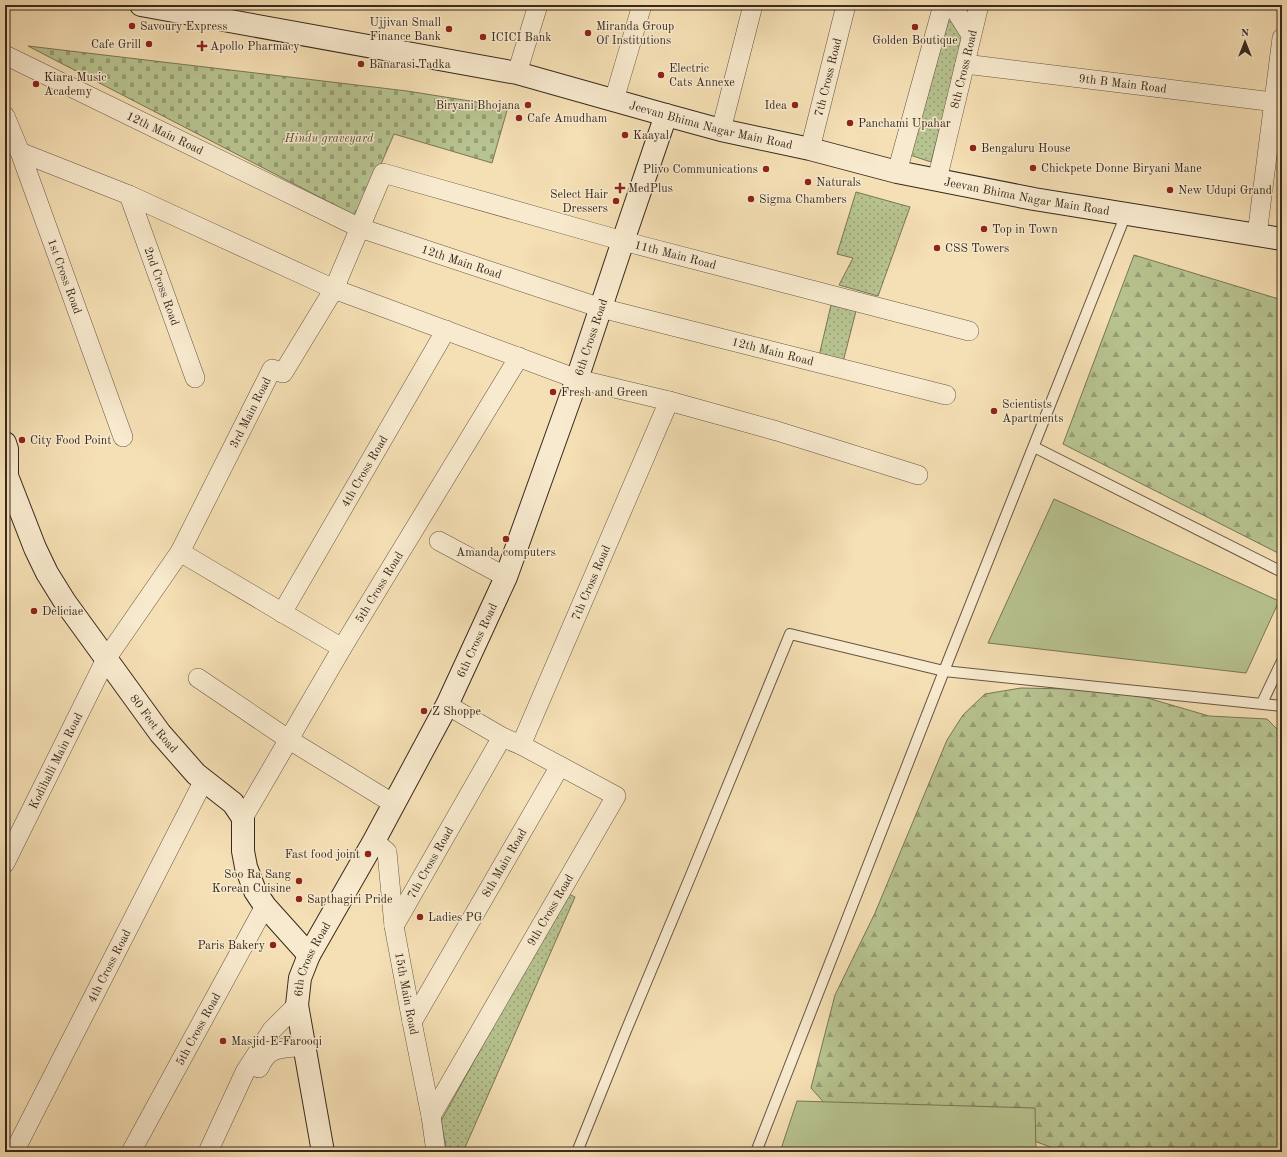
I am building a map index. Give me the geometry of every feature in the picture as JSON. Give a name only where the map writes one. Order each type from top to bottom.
[{"type":"street","name":"Jeevan Bhima Nagar Main Road","points":[[145,5],[517,73],[721,130],[810,149],[897,172],[1034,199],[1282,239]]},
{"type":"street","points":[[517,73],[538,5]]},
{"type":"street","points":[[614,100],[642,5]]},
{"type":"street","points":[[721,130],[753,5]]},
{"type":"street","name":"7th Cross Road","points":[[810,149],[846,5]]},
{"type":"street","points":[[897,172],[943,5]]},
{"type":"street","points":[[952,5],[972,35]]},
{"type":"street","name":"8th Cross Road","points":[[937,180],[979,5]]},
{"type":"street","points":[[1257,235],[1278,103],[1282,38]]},
{"type":"street","name":"12th Main Road","points":[[5,55],[360,228],[601,308],[946,395]]},
{"type":"street","name":"9th B Main Road","points":[[964,64],[1278,103]]},
{"type":"street","name":"6th Cross Road","points":[[323,1152],[297,1005],[300,978],[309,955],[374,841],[447,704],[506,577],[577,379],[666,115]]},
{"type":"street","name":"1st Cross Road","points":[[5,116],[20,152],[123,437]]},
{"type":"street","points":[[20,152],[129,195],[334,289],[577,379],[669,401],[784,433],[918,475]]},
{"type":"street","name":"3rd Main Road","points":[[106,659],[180,552],[272,369],[283,374],[334,289],[383,173]]},
{"type":"street","name":"11th Main Road","points":[[383,173],[623,241],[969,331]]},
{"type":"street","name":"2nd Cross Road","points":[[129,195],[194,378]]},
{"type":"street","name":"4th Cross Road","points":[[282,613],[446,330]]},
{"type":"street","name":"5th Cross Road","points":[[243,818],[342,648],[519,357]]},
{"type":"street","name":"7th Cross Road","points":[[522,745],[669,401]]},
{"type":"street","name":"80 Feet Road","points":[[5,443],[7,448],[6,477],[35,548],[47,573],[64,602],[160,733],[186,764],[233,803],[243,818]]},
{"type":"street","points":[[439,541],[506,577]]},
{"type":"street","points":[[180,552],[342,648]]},
{"type":"street","name":"Kodihalli Main Road","points":[[5,863],[106,659]]},
{"type":"street","points":[[198,678],[288,739],[394,804]]},
{"type":"street","points":[[447,704],[502,737],[522,745]]},
{"type":"street","name":"7th Cross Road","points":[[394,926],[502,737]]},
{"type":"street","name":"9th Cross Road","points":[[431,1116],[616,796],[522,745]]},
{"type":"street","name":"8th Main Road","points":[[412,1022],[560,766]]},
{"type":"street","name":"4th Cross Road","points":[[14,1152],[204,780]]},
{"type":"street","points":[[243,818],[243,851],[246,867],[254,891],[265,906],[309,955]]},
{"type":"street","name":"15th Main Road","points":[[374,841],[387,852],[394,926],[431,1116],[436,1152]]},
{"type":"street","name":"5th Cross Road","points":[[131,1152],[265,906]]},
{"type":"street","points":[[208,1152],[245,1072],[272,1030],[297,1005]]},
{"type":"street","points":[[222,1152],[262,1061],[267,1054],[273,1050],[304,1046]]},
{"type":"lane","points":[[756,1152],[944,671],[1126,214]]},
{"type":"lane","points":[[1034,447],[1282,572]]},
{"type":"lane","points":[[577,1152],[790,634],[944,671],[1282,706]]},
{"type":"lane","points":[[1262,703],[1282,661]]},
{"type":"green space","points":[[953,5],[972,5],[931,162],[910,155]]},
{"type":"green space","name":"Hindu graveyard","points":[[28,46],[407,91],[508,107],[492,163],[394,134],[358,217]]},
{"type":"green space","points":[[856,192],[910,207],[878,296],[839,285],[853,258],[837,254]]},
{"type":"green space","points":[[1134,255],[1282,300],[1282,555],[1063,444]]},
{"type":"green space","points":[[831,305],[856,311],[843,362],[819,356]]},
{"type":"green space","points":[[1054,499],[1279,601],[1246,673],[988,643]]},
{"type":"green space","points":[[1021,688],[1120,690],[1209,716],[1267,719],[1282,734],[1282,779],[1279,799],[1282,801],[1282,1152],[1064,1152],[1015,1134],[835,1115],[811,1088],[835,995],[875,913],[947,740],[963,715],[985,694]]},
{"type":"green space","points":[[567,893],[575,897],[463,1152],[447,1152],[441,1121]]},
{"type":"green space","points":[[797,1101],[1035,1108],[1036,1152],[780,1152]]},
{"type":"place","name":"Savoury Express","points":[[132,26]]},
{"type":"place","name":"Golden Boutique","points":[[915,27]]},
{"type":"place","name":"Ujjivan Small Finance Bank","points":[[449,29]]},
{"type":"place","name":"Miranda Group Of Institutions","points":[[588,33]]},
{"type":"place","name":"ICICI Bank","points":[[483,37]]},
{"type":"place","name":"Cafe Grill","points":[[149,44]]},
{"type":"place","name":"Apollo Pharmacy","points":[[202,46]]},
{"type":"place","name":"Banarasi Tadka","points":[[361,64]]},
{"type":"place","name":"Electric Cats Annexe","points":[[661,75]]},
{"type":"place","name":"Kiara Music Academy","points":[[36,84]]},
{"type":"place","name":"Biryani Bhojana","points":[[528,105]]},
{"type":"place","name":"Idea","points":[[795,105]]},
{"type":"place","name":"Cafe Amudham","points":[[519,118]]},
{"type":"place","name":"Panchami Upahar","points":[[850,123]]},
{"type":"place","name":"Kaayal","points":[[625,135]]},
{"type":"place","name":"Bengaluru House","points":[[973,148]]},
{"type":"place","name":"Chickpete Donne Biryani Mane","points":[[1033,168]]},
{"type":"place","name":"Plivo Communications","points":[[766,169]]},
{"type":"place","name":"Naturals","points":[[808,182]]},
{"type":"place","name":"MedPlus","points":[[620,188]]},
{"type":"place","name":"New Udupi Grand","points":[[1170,190]]},
{"type":"place","name":"Sigma Chambers","points":[[751,199]]},
{"type":"place","name":"Select Hair Dressers","points":[[616,201]]},
{"type":"place","name":"Top in Town","points":[[984,229]]},
{"type":"place","name":"CSS Towers","points":[[937,248]]},
{"type":"place","name":"Fresh and Green","points":[[553,392]]},
{"type":"place","name":"Scientists Apartments","points":[[994,411]]},
{"type":"place","name":"City Food Point","points":[[22,440]]},
{"type":"place","name":"Amanda computers","points":[[506,539]]},
{"type":"place","name":"Deliciae","points":[[34,611]]},
{"type":"place","name":"Z Shoppe","points":[[424,711]]},
{"type":"place","name":"Fast food joint","points":[[368,854]]},
{"type":"place","name":"Soo Ra Sang Korean Cuisine","points":[[299,881]]},
{"type":"place","name":"Sapthagiri Pride","points":[[299,899]]},
{"type":"place","name":"Ladies PG","points":[[420,917]]},
{"type":"place","name":"Paris Bakery","points":[[273,945]]},
{"type":"place","name":"Masjid-E-Farooqi","points":[[223,1041]]}]
